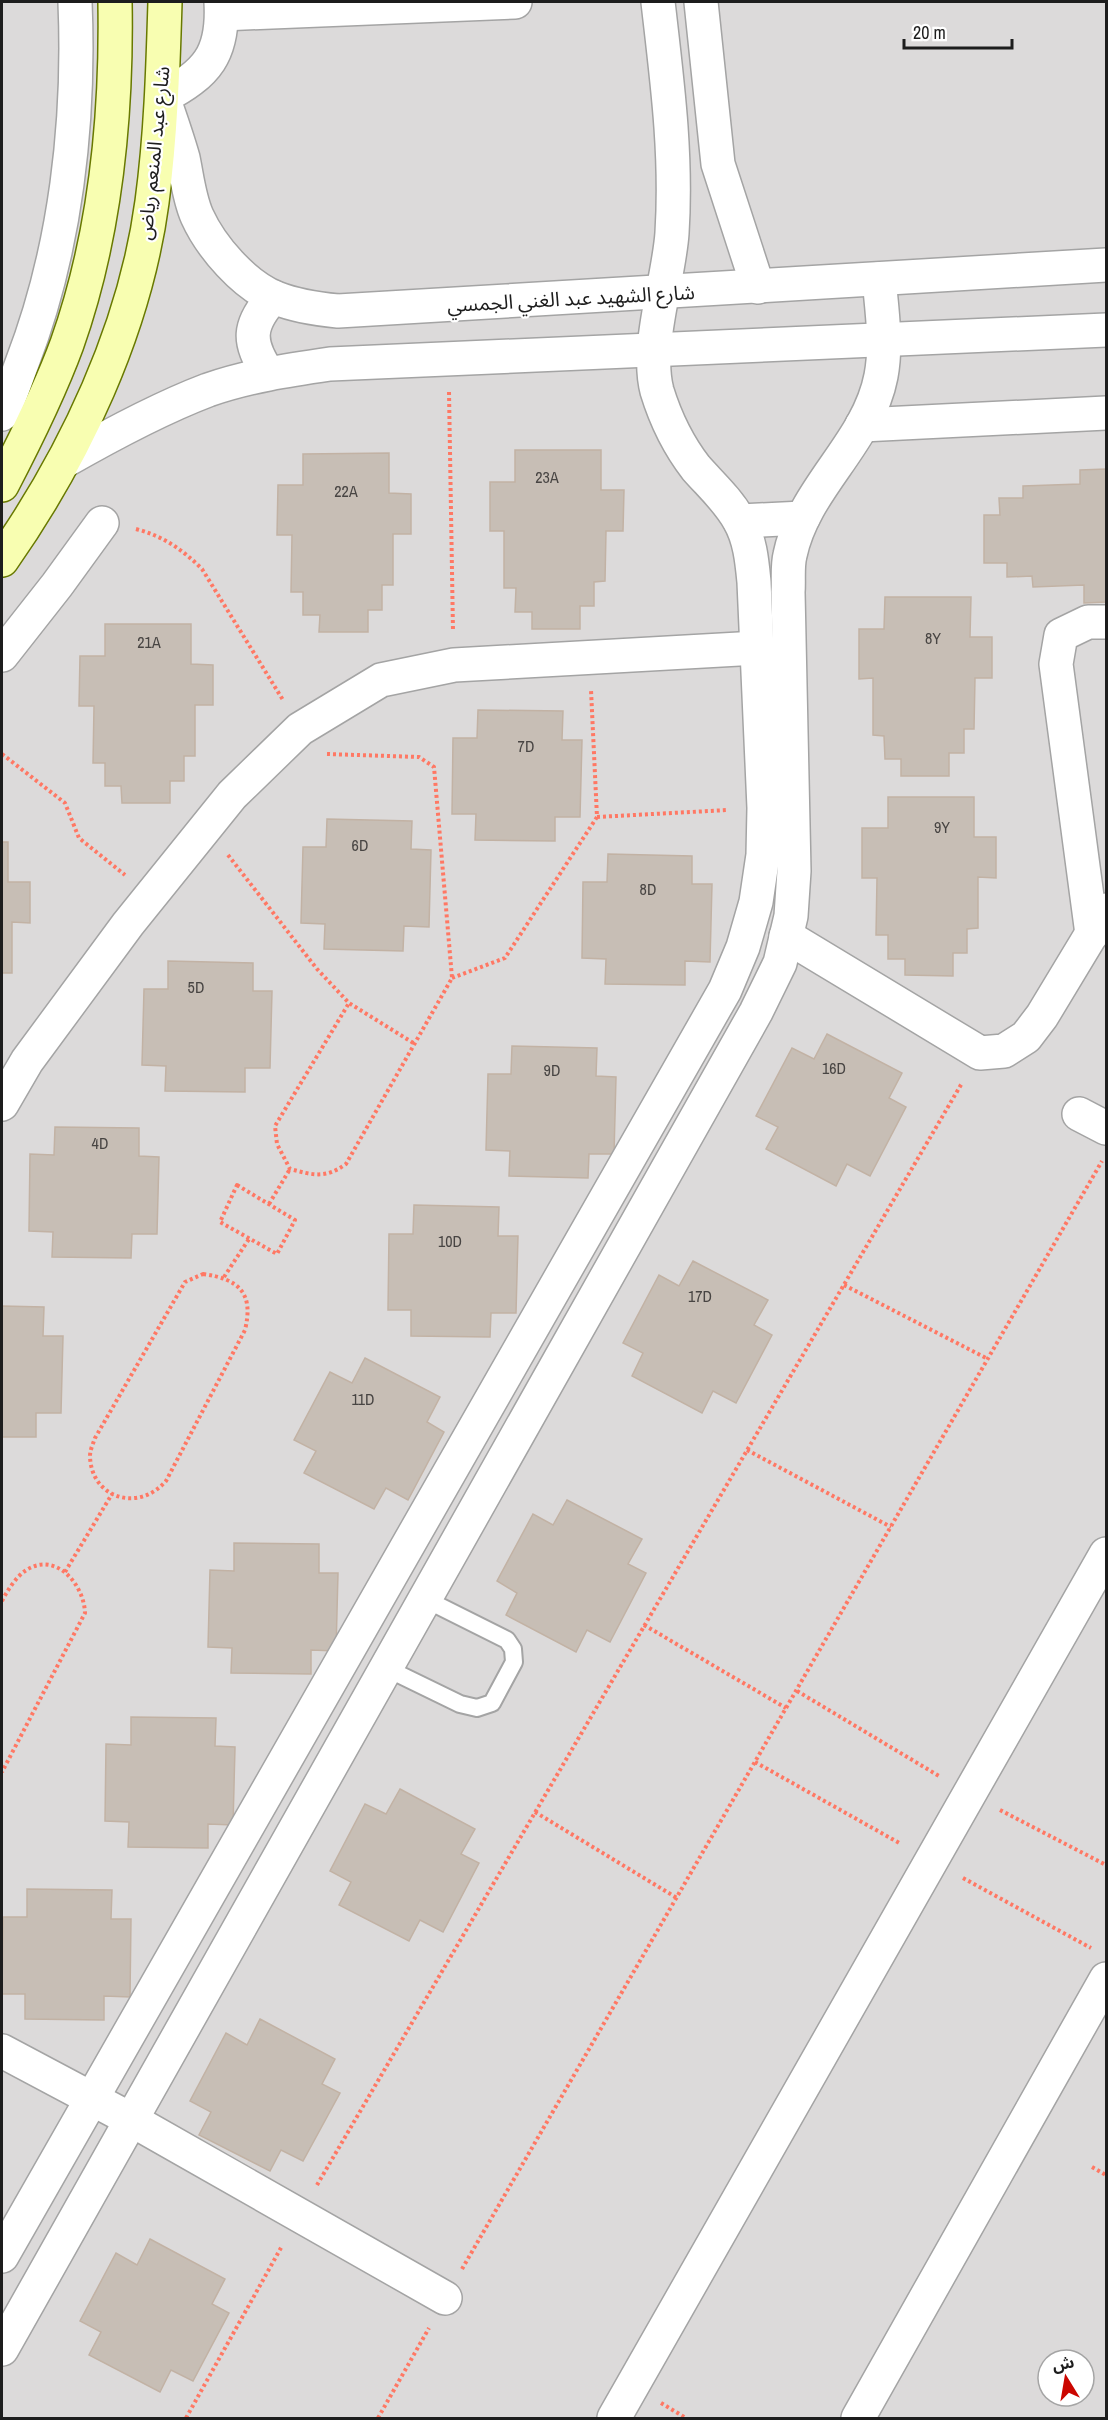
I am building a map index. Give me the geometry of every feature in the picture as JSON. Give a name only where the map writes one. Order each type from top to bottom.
[{"type":"street","points":[[2,414],[33,334],[55,253],[70,155],[78,61],[75,2]]},
{"type":"street","points":[[2,485],[34,424],[67,343],[92,259],[108,174],[116,64],[115,2]]},
{"type":"street","name":"شارع عبد المنعم رياض","points":[[2,560],[34,514],[82,426],[116,345],[141,261],[152,203],[163,97],[165,2]]},
{"type":"street","points":[[163,97],[189,83],[204,69],[215,52],[221,8],[515,2]]},
{"type":"street","points":[[2,2256],[725,990],[743,947],[756,902],[763,855],[764,808],[750,550],[740,521],[721,493],[695,467],[672,430],[657,389],[654,350],[672,235],[674,168],[672,121],[658,2]]},
{"type":"street","points":[[700,2],[718,164],[758,287]]},
{"type":"street","name":"شارع الشهيد عبد الغني الجمسي","points":[[163,97],[197,215],[210,239],[233,267],[273,297],[314,309],[338,311],[1107,265]]},
{"type":"street","points":[[674,168],[718,164]]},
{"type":"street","points":[[2,2349],[756,1012],[780,963],[791,916],[794,859],[790,556],[803,518],[822,483],[847,452],[862,425],[881,377],[884,339],[879,279]]},
{"type":"street","points":[[268,373],[255,355],[252,334],[259,313],[273,297]]},
{"type":"street","points":[[63,462],[159,412],[208,390],[268,373],[330,364],[1107,330]]},
{"type":"street","points":[[862,425],[1107,413]]},
{"type":"street","points":[[740,521],[803,518]]},
{"type":"street","points":[[2,655],[102,523]]},
{"type":"street","points":[[786,936],[980,1053],[1004,1051],[1026,1038],[1042,1016],[1099,922],[1056,664],[1061,635],[1088,622],[1107,621]]},
{"type":"street","points":[[2,1104],[27,1061],[151,896],[232,795],[300,729],[381,680],[454,665],[757,648]]},
{"type":"street","points":[[614,2418],[1107,1554]]},
{"type":"street","points":[[325,1691],[361,1712]]},
{"type":"street","points":[[858,2418],[1107,1979]]},
{"type":"street","points":[[2,2051],[130,2119],[445,2298]]},
{"type":"lane","points":[[386,1668],[460,1704],[477,1708],[492,1702],[514,1662],[513,1649],[507,1640],[425,1599]]},
{"type":"path","points":[[448,358],[454,665]]},
{"type":"path","points":[[102,523],[128,526],[157,536],[186,553],[202,569],[300,729]]},
{"type":"path","points":[[452,978],[505,958],[597,817],[589,657]]},
{"type":"path","points":[[275,753],[419,757],[434,767],[452,978],[346,1164],[334,1173],[314,1176],[290,1169],[278,1144],[275,1126],[349,1003]]},
{"type":"path","points":[[2,754],[65,803],[79,838],[151,896]]},
{"type":"path","points":[[597,817],[764,808]]},
{"type":"path","points":[[206,827],[317,969],[349,1003],[415,1044]]},
{"type":"path","points":[[186,2418],[299,2215],[980,1053]]},
{"type":"path","points":[[378,2418],[445,2298],[1107,1154]]},
{"type":"path","points":[[269,1204],[290,1169]]},
{"type":"path","points":[[237,1185],[269,1204],[296,1220],[277,1254],[220,1222],[237,1185]]},
{"type":"path","points":[[224,1277],[249,1239]]},
{"type":"path","points":[[203,1274],[224,1277],[237,1285],[246,1298],[249,1314],[245,1330],[166,1481],[157,1492],[144,1498],[131,1500],[112,1494],[98,1482],[92,1472],[90,1454],[95,1438],[185,1282],[203,1274]]},
{"type":"path","points":[[844,1284],[988,1359]]},
{"type":"path","points":[[747,1450],[891,1527]]},
{"type":"path","points":[[65,1572],[112,1494]]},
{"type":"path","points":[[2,1601],[25,1571],[42,1565],[54,1566],[65,1572],[78,1587],[85,1613],[2,1772]]},
{"type":"path","points":[[644,1625],[786,1708]]},
{"type":"path","points":[[536,1812],[677,1898]]},
{"type":"path","points":[[1092,2167],[1107,2175]]},
{"type":"shaded area","points":[[2,2],[1106,2],[1106,2418],[2,2418]]},
{"type":"building","points":[[515,450],[601,450],[601,490],[624,490],[623,531],[606,531],[605,581],[594,582],[594,606],[580,606],[580,629],[532,629],[532,612],[515,612],[516,588],[504,588],[504,531],[490,531],[490,482],[515,482]]},
{"type":"building","points":[[389,453],[389,493],[411,494],[411,534],[393,534],[393,585],[382,585],[382,610],[368,610],[368,632],[319,632],[320,615],[303,615],[303,592],[291,592],[292,535],[277,535],[278,485],[303,485],[303,454]]},
{"type":"building","points":[[1106,469],[1106,602],[1084,603],[1084,585],[1033,587],[1032,576],[1007,577],[1007,563],[984,563],[984,515],[1000,515],[999,498],[1023,498],[1023,486],[1080,484],[1080,470]]},
{"type":"building","points":[[885,597],[971,597],[970,637],[992,637],[992,678],[975,678],[974,729],[964,729],[964,753],[949,753],[949,776],[901,776],[901,759],[885,759],[884,736],[873,735],[873,678],[859,679],[859,629],[884,629]]},
{"type":"building","points":[[105,624],[191,624],[191,664],[213,665],[213,705],[195,705],[195,756],[184,756],[184,781],[170,781],[170,803],[122,803],[121,786],[105,786],[105,763],[93,763],[94,706],[79,706],[80,656],[105,656]]},
{"type":"building","points":[[478,710],[563,711],[562,740],[582,740],[580,817],[555,817],[555,841],[475,840],[476,814],[452,814],[453,738],[477,738]]},
{"type":"building","points":[[888,797],[974,797],[974,837],[996,837],[996,878],[978,877],[978,928],[967,929],[967,953],[953,953],[953,976],[905,975],[905,959],[888,959],[888,935],[876,935],[877,878],[862,878],[862,828],[888,828]]},
{"type":"building","points":[[327,819],[412,821],[411,849],[431,850],[429,927],[404,926],[403,951],[324,949],[325,924],[301,923],[303,847],[326,847]]},
{"type":"building","points":[[2,842],[8,842],[8,882],[30,882],[30,923],[12,922],[12,973],[2,973]]},
{"type":"building","points":[[608,854],[692,856],[692,884],[712,884],[710,962],[685,961],[685,985],[605,984],[606,959],[582,958],[583,882],[607,882]]},
{"type":"building","points":[[168,961],[253,963],[253,991],[272,991],[270,1068],[245,1068],[245,1092],[165,1091],[166,1066],[142,1065],[144,989],[168,989]]},
{"type":"building","points":[[827,1034],[902,1073],[889,1098],[906,1107],[870,1176],[847,1164],[836,1186],[766,1149],[778,1127],[756,1116],[792,1048],[814,1059]]},
{"type":"building","points":[[512,1046],[597,1048],[596,1076],[616,1077],[614,1154],[589,1154],[588,1178],[509,1176],[510,1151],[486,1150],[488,1074],[511,1074]]},
{"type":"building","points":[[55,1127],[139,1128],[139,1156],[159,1157],[157,1234],[132,1234],[131,1258],[52,1257],[53,1232],[29,1231],[30,1154],[54,1155]]},
{"type":"building","points":[[414,1205],[499,1207],[498,1236],[518,1236],[516,1313],[491,1313],[490,1337],[411,1336],[411,1310],[388,1310],[389,1234],[413,1234]]},
{"type":"building","points":[[693,1261],[768,1300],[754,1325],[772,1335],[736,1403],[713,1391],[702,1413],[632,1376],[643,1353],[623,1343],[659,1275],[679,1286]]},
{"type":"building","points":[[2,1306],[44,1307],[43,1336],[63,1336],[61,1413],[36,1413],[36,1437],[2,1437]]},
{"type":"building","points":[[365,1358],[440,1397],[427,1422],[444,1432],[408,1500],[386,1488],[374,1509],[304,1473],[316,1451],[294,1440],[330,1372],[352,1383]]},
{"type":"building","points":[[567,1500],[642,1539],[628,1564],[646,1573],[610,1642],[587,1630],[576,1652],[506,1615],[517,1593],[497,1581],[533,1514],[553,1525]]},
{"type":"building","points":[[234,1543],[319,1544],[319,1573],[338,1573],[336,1651],[311,1650],[311,1674],[231,1673],[232,1648],[208,1647],[210,1570],[234,1571]]},
{"type":"building","points":[[131,1717],[216,1718],[215,1746],[235,1747],[233,1825],[208,1824],[208,1848],[128,1847],[129,1822],[105,1821],[106,1744],[131,1745]]},
{"type":"building","points":[[400,1789],[475,1829],[461,1854],[479,1863],[443,1932],[420,1920],[409,1941],[339,1905],[351,1882],[330,1871],[365,1804],[386,1814]]},
{"type":"building","points":[[27,1889],[112,1890],[111,1919],[131,1919],[130,1997],[104,1996],[104,2020],[25,2019],[25,1994],[2,1994],[3,1917],[27,1917]]},
{"type":"building","points":[[260,2019],[335,2059],[322,2084],[340,2093],[303,2161],[281,2150],[270,2171],[199,2135],[211,2112],[190,2101],[226,2033],[247,2045]]},
{"type":"building","points":[[150,2239],[225,2279],[212,2304],[229,2313],[193,2381],[171,2370],[160,2392],[89,2355],[101,2332],[80,2321],[116,2253],[137,2265]]}]
